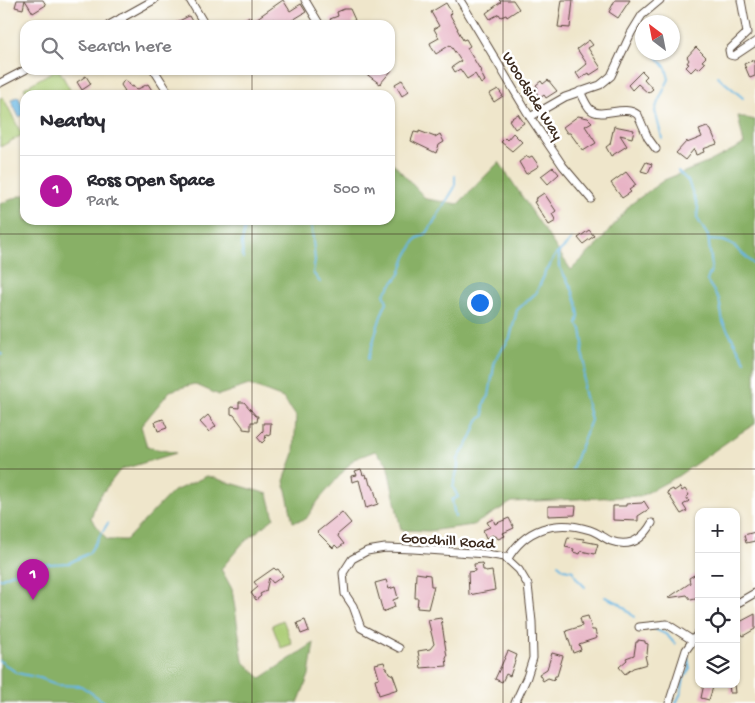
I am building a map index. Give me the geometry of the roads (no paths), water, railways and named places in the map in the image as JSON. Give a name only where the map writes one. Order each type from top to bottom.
[{"type":"street","points":[[126,20],[154,0]]},
{"type":"street","points":[[190,0],[202,20]]},
{"type":"street","points":[[305,0],[317,20]]},
{"type":"street","name":"Woodside Way","points":[[460,0],[530,117],[562,166],[591,199]]},
{"type":"street","points":[[530,117],[565,97],[600,85],[611,76],[631,33],[642,15],[660,0]]},
{"type":"street","points":[[741,0],[746,33],[729,50],[730,55],[734,56],[755,42]]},
{"type":"street","points":[[0,83],[20,73]]},
{"type":"street","points":[[157,75],[167,90]]},
{"type":"street","points":[[580,92],[591,110],[595,112],[621,110],[634,112],[638,115],[648,138],[656,149]]},
{"type":"street","points":[[507,560],[522,540],[534,532],[554,526],[566,525],[592,530],[612,542],[622,542],[638,540],[647,532],[652,523]]},
{"type":"street","name":"Goodhill Road","points":[[399,648],[362,628],[353,606],[345,594],[343,573],[352,559],[367,551],[385,548],[413,548],[506,557],[519,570],[528,585],[532,622],[533,658],[515,703]]},
{"type":"street","points":[[740,602],[755,593]]},
{"type":"street","points":[[639,627],[667,624],[692,640]]},
{"type":"street","points":[[669,703],[679,667],[686,650],[695,637]]},
{"type":"water","points":[[18,96],[20,100],[20,116],[19,117],[11,100]]},
{"type":"waterway","points":[[660,60],[666,68],[669,79],[655,111],[662,138]]},
{"type":"waterway","points":[[717,76],[743,98]]},
{"type":"waterway","points":[[678,171],[688,181],[698,207],[697,218],[708,236],[712,267],[707,281],[719,299],[723,322],[745,361]]},
{"type":"waterway","points":[[368,359],[387,302],[384,294],[400,274],[406,257],[416,239],[427,233],[455,187],[455,176]]},
{"type":"waterway","points":[[243,258],[242,243],[245,225]]},
{"type":"waterway","points":[[311,225],[315,261],[313,273],[320,282]]},
{"type":"waterway","points":[[455,517],[452,500],[458,497],[453,487],[458,459],[471,438],[478,420],[484,416],[483,405],[489,396],[495,360],[510,338],[517,310],[536,293],[545,271],[549,268],[556,255],[572,238]]},
{"type":"waterway","points":[[709,240],[724,241],[734,246],[755,265]]},
{"type":"waterway","points":[[559,252],[559,266],[572,289],[577,304],[579,316],[577,324],[581,329],[582,353],[585,364],[583,389],[591,420],[572,469]]},
{"type":"waterway","points":[[0,579],[31,565],[69,563],[89,553],[108,523]]},
{"type":"waterway","points":[[558,564],[564,569],[573,571],[577,579],[585,587]]},
{"type":"waterway","points":[[605,597],[619,603],[634,617]]},
{"type":"waterway","points":[[655,629],[667,635],[675,644]]},
{"type":"waterway","points":[[676,703],[681,693],[684,678],[690,669],[688,658]]},
{"type":"waterway","points":[[0,661],[17,673],[40,678],[58,685],[81,686],[106,703]]},
{"type":"place","name":"Ross Open Space","points":[[33,600]]}]
